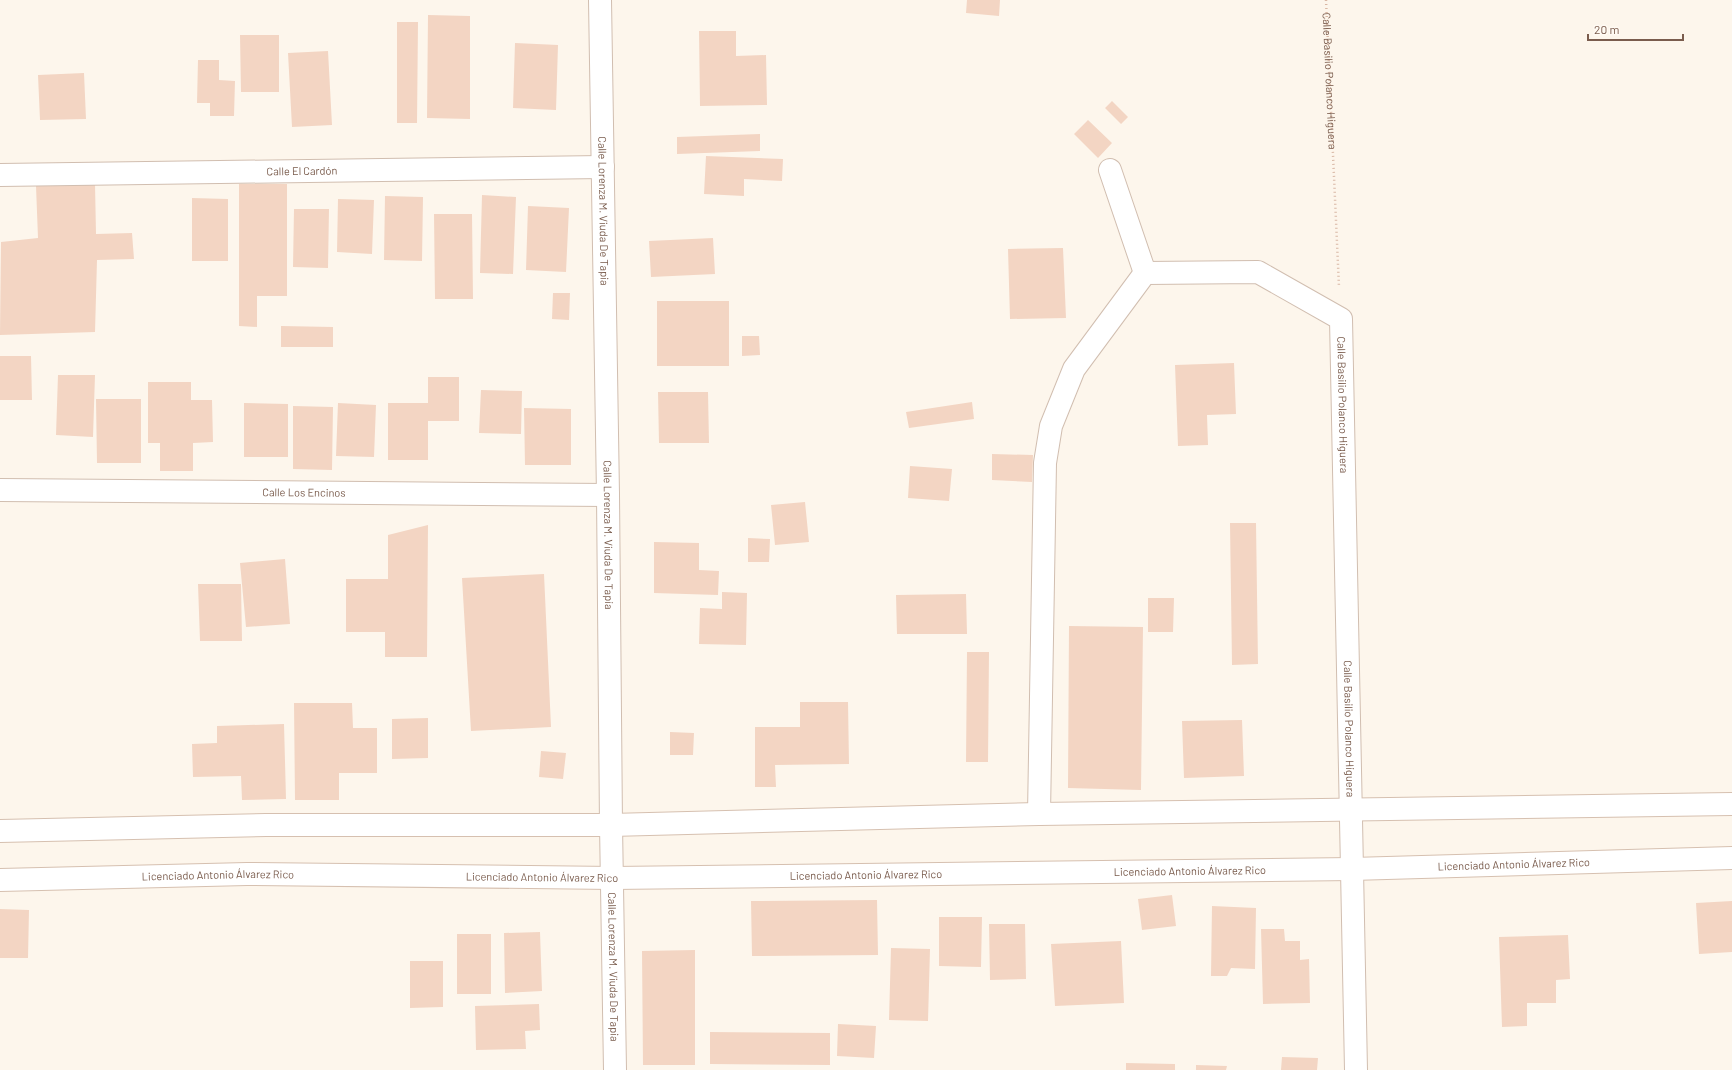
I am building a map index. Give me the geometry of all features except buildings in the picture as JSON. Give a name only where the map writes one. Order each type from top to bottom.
[{"type":"street","name":"Calle Lorenza M. Viuda De Tapia","points":[[600,0],[615,1070]]},
{"type":"street","name":"Calle El Cardón","points":[[0,175],[603,167]]},
{"type":"street","points":[[1110,170],[1145,273]]},
{"type":"street","points":[[1145,273],[1258,272],[1340,319]]},
{"type":"street","points":[[1039,814],[1046,463],[1051,426],[1074,369],[1145,273]]},
{"type":"street","name":"Calle Basilio Polanco Higuera","points":[[1340,319],[1352,869]]},
{"type":"street","name":"Calle Los Encinos","points":[[0,490],[608,496]]},
{"type":"street","points":[[0,831],[266,825],[611,824],[1039,814],[1732,804]]},
{"type":"street","name":"Licenciado Antonio Álvarez Rico","points":[[0,880],[247,874],[613,878],[1352,869],[1732,858]]},
{"type":"street","points":[[1352,869],[1356,1070]]},
{"type":"path","name":"Calle Basilio Polanco Higuera","points":[[1326,0],[1340,319]]}]
